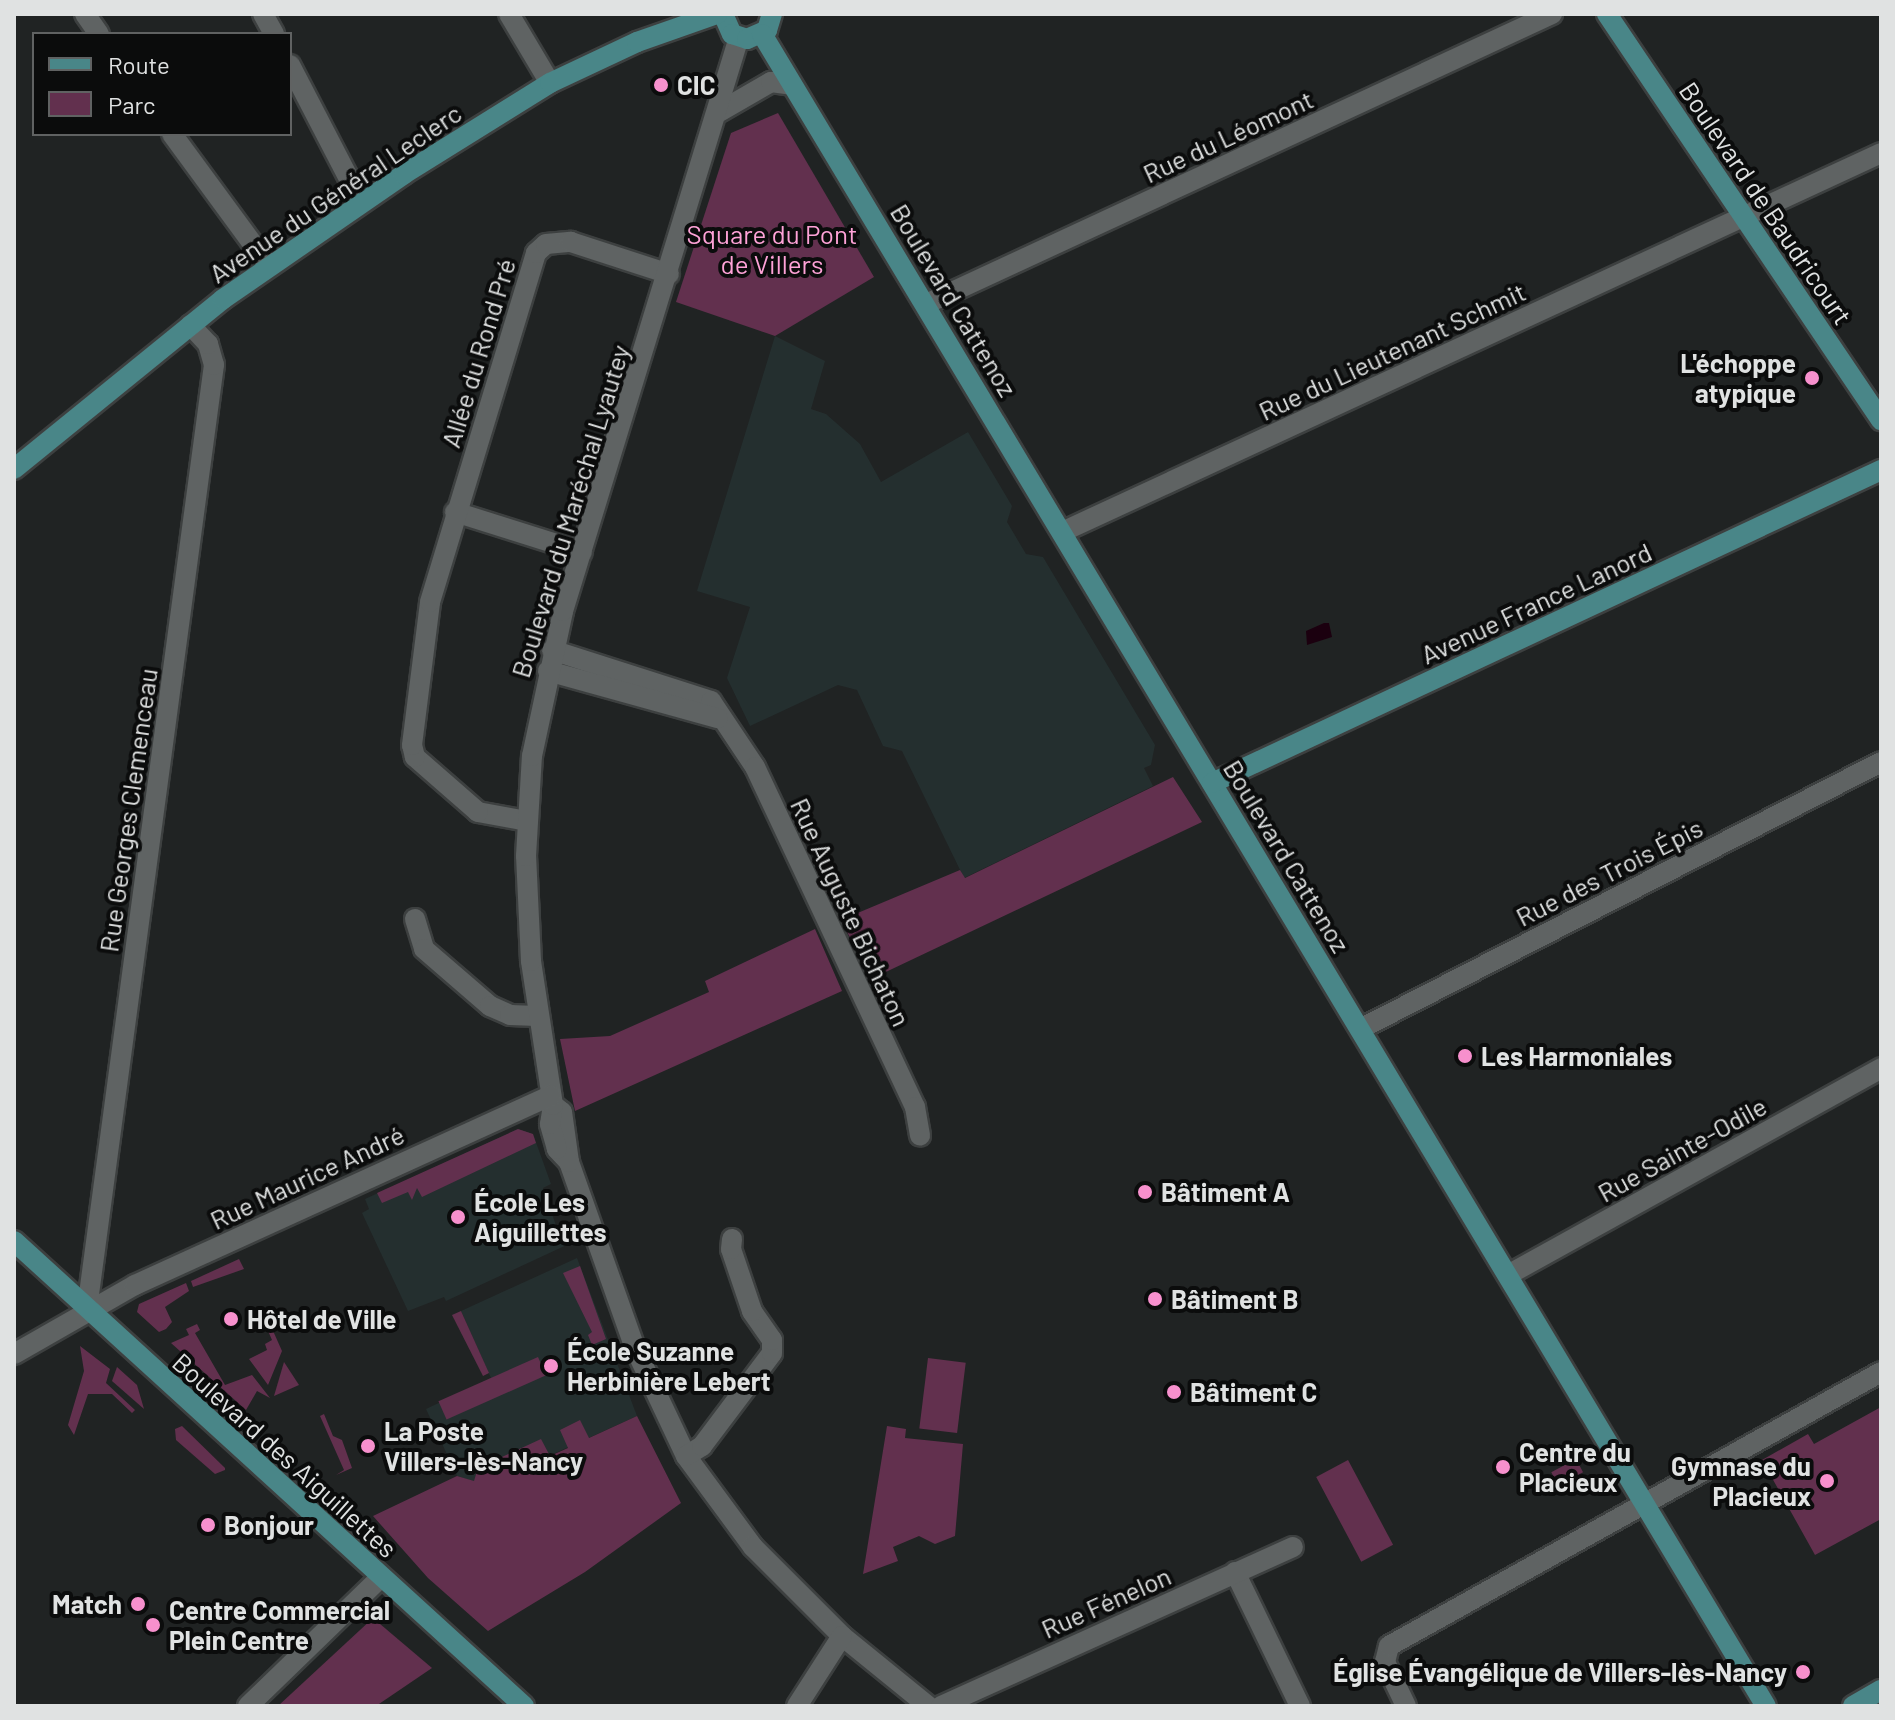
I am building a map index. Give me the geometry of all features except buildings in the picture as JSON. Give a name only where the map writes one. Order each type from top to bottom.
[{"type":"street","points":[[85,14],[98,32]]},
{"type":"street","points":[[263,14],[273,32]]},
{"type":"street","points":[[509,14],[550,83]]},
{"type":"street","points":[[720,14],[727,28],[739,37],[762,34],[772,14]]},
{"type":"street","name":"Avenue du Général Leclerc","points":[[14,469],[190,325],[361,202],[550,83],[637,42],[720,14]]},
{"type":"street","name":"Rue du Léomont","points":[[926,304],[1552,14]]},
{"type":"street","name":"Boulevard de Baudricourt","points":[[1607,14],[1881,420]]},
{"type":"street","name":"Boulevard Cattenoz","points":[[762,34],[1766,1706]]},
{"type":"street","name":"Boulevard du Maréchal Lyautey","points":[[739,37],[719,112],[550,661],[527,821],[528,927],[537,1016],[552,1100],[566,1126],[569,1162],[651,1389],[686,1456],[753,1547],[842,1636],[928,1706]]},
{"type":"street","points":[[292,69],[361,202]]},
{"type":"street","points":[[719,112],[771,82],[792,85]]},
{"type":"street","points":[[173,136],[269,266]]},
{"type":"street","name":"Rue du Lieutenant Schmit","points":[[1062,532],[1881,153]]},
{"type":"street","name":"Allée du Rond Pré","points":[[527,821],[478,812],[422,767],[412,745],[425,622],[455,512],[540,248],[558,240],[571,242],[669,274]]},
{"type":"street","name":"Rue Georges Clemenceau","points":[[87,1309],[214,365],[208,344],[190,325]]},
{"type":"street","name":"Avenue France Lanord","points":[[1212,783],[1881,470]]},
{"type":"street","points":[[455,512],[582,552]]},
{"type":"street","name":"Rue Auguste Bichaton","points":[[550,661],[718,718],[755,767],[915,1107],[920,1136]]},
{"type":"street","name":"Rue des Trois Épis","points":[[1360,1029],[1881,762]]},
{"type":"street","points":[[415,919],[424,949],[490,1006],[510,1015],[537,1016]]},
{"type":"street","name":"Rue Sainte-Odile","points":[[1508,1275],[1881,1068]]},
{"type":"street","name":"Rue Maurice André","points":[[14,1354],[87,1309],[552,1100]]},
{"type":"street","points":[[686,1456],[702,1446],[772,1353],[772,1340],[752,1311],[731,1249],[732,1239]]},
{"type":"street","name":"Boulevard des Aiguillettes","points":[[14,1241],[524,1706]]},
{"type":"street","points":[[1406,1706],[1385,1662],[1389,1646],[1881,1372]]},
{"type":"street","name":"Rue Fénelon","points":[[941,1706],[1293,1547]]},
{"type":"street","points":[[1235,1572],[1300,1706]]},
{"type":"street","points":[[248,1706],[381,1577]]},
{"type":"street","points":[[797,1706],[842,1636]]},
{"type":"street","points":[[1853,1706],[1881,1690]]},
{"type":"shaded area","points":[[775,336],[825,361],[811,409],[826,414],[860,444],[881,482],[968,432],[1012,506],[1007,522],[1026,554],[1043,557],[1155,745],[1151,765],[1144,768],[1153,786],[964,878],[902,751],[883,746],[857,690],[838,685],[750,726],[727,678],[750,607],[697,591]]},
{"type":"shaded area","points":[[1329,623],[1332,637],[1307,645],[1306,631]]},
{"type":"shaded area","name":"École Les Aiguillettes","points":[[518,1129],[533,1134],[551,1184],[543,1188],[559,1234],[568,1231],[571,1243],[446,1301],[444,1297],[408,1311],[362,1213],[369,1209],[365,1199]]},
{"type":"shaded area","name":"École Suzanne Herbinière Lebert","points":[[577,1258],[637,1416],[485,1485],[457,1476],[426,1409],[491,1378],[461,1311]]},
{"type":"green space","name":"Square du Pont de Villers","points":[[778,113],[874,277],[775,336],[676,302],[731,133]]},
{"type":"green space","points":[[1173,777],[1202,822],[871,979],[841,920],[960,870],[965,878]]},
{"type":"green space","points":[[815,929],[842,991],[575,1111],[560,1039],[610,1036],[709,992],[705,981]]},
{"type":"green space","points":[[518,1129],[533,1134],[536,1143],[422,1197],[417,1188],[412,1200],[408,1192],[382,1203],[377,1193]]},
{"type":"green space","points":[[239,1259],[244,1269],[193,1287],[191,1281]]},
{"type":"green space","points":[[580,1266],[606,1339],[592,1345],[588,1335],[592,1332],[563,1273]]},
{"type":"green space","points":[[186,1283],[189,1291],[165,1307],[172,1322],[166,1329],[159,1332],[137,1312],[139,1304]]},
{"type":"green space","points":[[461,1311],[489,1373],[483,1376],[452,1315]]},
{"type":"green space","points":[[266,1315],[282,1351],[268,1385],[249,1359],[267,1350],[265,1344],[272,1340],[265,1324],[254,1320]]},
{"type":"green space","points":[[197,1324],[200,1330],[195,1333],[225,1385],[252,1375],[270,1398],[257,1391],[246,1410],[171,1343],[189,1335],[186,1329]]},
{"type":"green space","points":[[80,1346],[110,1369],[106,1383],[135,1410],[132,1413],[112,1394],[88,1394],[74,1435],[68,1425],[84,1371]]},
{"type":"green space","points":[[538,1357],[546,1375],[447,1420],[438,1401]]},
{"type":"green space","points":[[928,1358],[966,1363],[957,1433],[919,1428]]},
{"type":"green space","points":[[284,1362],[299,1385],[274,1396]]},
{"type":"green space","points":[[117,1367],[137,1385],[144,1409],[112,1381]]},
{"type":"green space","name":"Gymnase du Placieux","points":[[1881,1407],[1881,1519],[1815,1555],[1762,1460],[1808,1434],[1814,1444]]},
{"type":"green space","points":[[324,1414],[333,1436],[342,1440],[352,1468],[336,1475],[344,1470],[320,1416]]},
{"type":"green space","points":[[637,1416],[681,1503],[585,1572],[488,1631],[428,1578],[373,1516],[457,1476],[474,1481],[478,1468],[541,1439],[550,1456],[568,1448],[560,1430],[580,1420],[589,1438]]},
{"type":"green space","points":[[182,1426],[225,1470],[215,1474],[176,1440],[175,1429]]},
{"type":"green space","points":[[887,1426],[906,1429],[905,1438],[963,1444],[955,1536],[935,1544],[919,1536],[893,1547],[898,1561],[863,1574]]},
{"type":"green space","points":[[1576,1459],[1583,1472],[1558,1485],[1551,1472]]},
{"type":"green space","points":[[1348,1460],[1393,1545],[1361,1562],[1316,1477]]},
{"type":"green space","points":[[373,1618],[432,1668],[376,1706],[278,1706]]},
{"type":"place","name":"CIC","points":[[661,85]]},
{"type":"place","name":"L'échoppe atypique","points":[[1812,378]]},
{"type":"place","name":"Les Harmoniales","points":[[1465,1056]]},
{"type":"place","name":"Bâtiment A","points":[[1145,1192]]},
{"type":"place","name":"École Les Aiguillettes","points":[[458,1217]]},
{"type":"place","name":"Bâtiment B","points":[[1155,1299]]},
{"type":"place","name":"Hôtel de Ville","points":[[231,1319]]},
{"type":"place","name":"École Suzanne Herbinière Lebert","points":[[551,1366]]},
{"type":"place","name":"Bâtiment C","points":[[1174,1392]]},
{"type":"place","name":"La Poste Villers-lès-Nancy","points":[[368,1446]]},
{"type":"place","name":"Centre du Placieux","points":[[1503,1467]]},
{"type":"place","name":"Gymnase du Placieux","points":[[1827,1481]]},
{"type":"place","name":"Bonjour","points":[[208,1525]]},
{"type":"place","name":"Match","points":[[138,1604]]},
{"type":"place","name":"Centre Commercial Plein Centre","points":[[153,1625]]},
{"type":"place","name":"Église Évangélique de Villers-lès-Nancy","points":[[1803,1672]]}]
